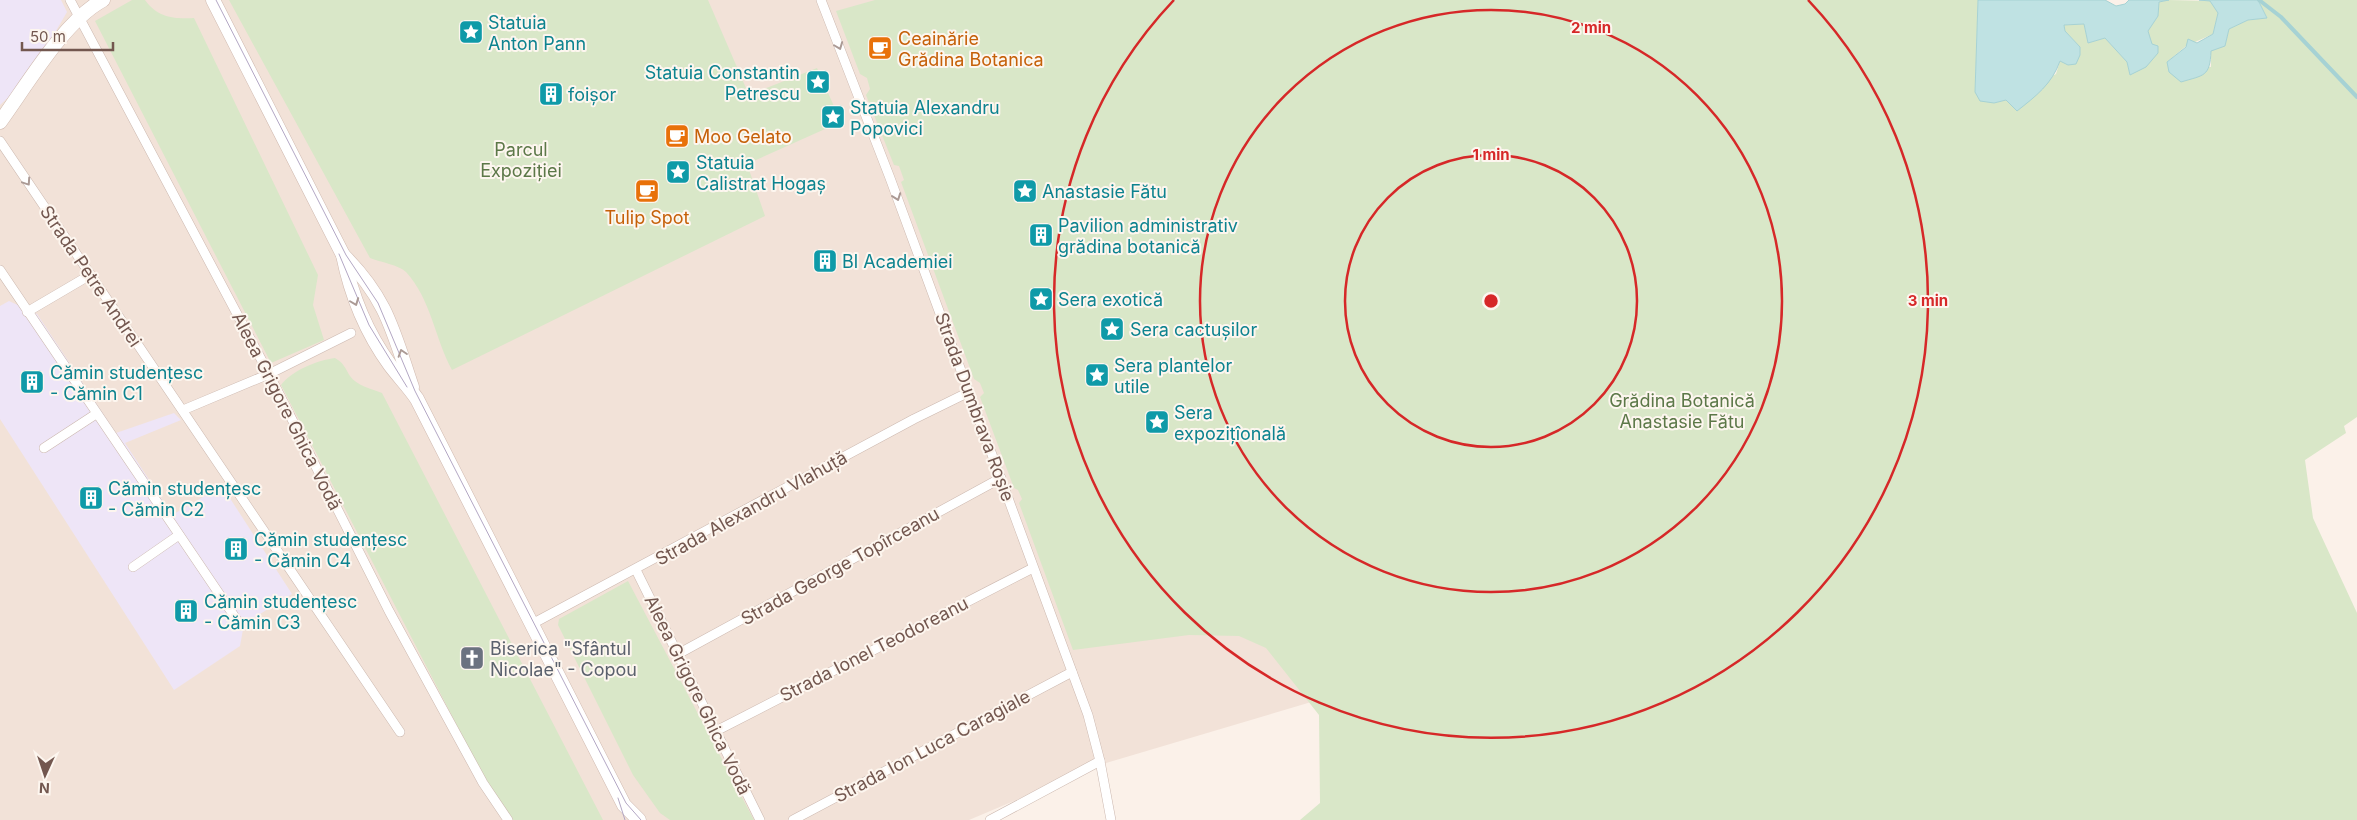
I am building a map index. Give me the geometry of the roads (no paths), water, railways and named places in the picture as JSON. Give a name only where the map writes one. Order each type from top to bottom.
[{"type":"main road","points":[[0,122],[78,17],[103,0]]},
{"type":"main road","points":[[213,0],[343,255],[377,295],[390,319],[417,400],[624,805],[639,820]]},
{"type":"main road","points":[[343,255],[348,284],[357,308],[378,348],[417,400]]},
{"type":"main road","points":[[624,805],[626,820]]},
{"type":"street","name":"Aleea Grigore Ghica Vodă","points":[[70,0],[269,374],[390,612],[482,783],[508,820]]},
{"type":"street","name":"Strada Dumbrava Roșie","points":[[821,0],[890,178],[1088,715],[1100,761],[1111,820]]},
{"type":"street","name":"Strada Petre Andrei","points":[[0,141],[400,732]]},
{"type":"street","points":[[0,270],[241,626]]},
{"type":"street","points":[[27,312],[90,275]]},
{"type":"street","points":[[183,410],[269,374],[351,333]]},
{"type":"street","name":"Strada Alexandru Vlahuță","points":[[532,624],[636,570],[914,419],[969,392]]},
{"type":"street","points":[[44,448],[96,414]]},
{"type":"street","name":"Strada George Topîrceanu","points":[[678,654],[1001,478]]},
{"type":"street","points":[[133,567],[179,535]]},
{"type":"street","name":"Strada Ionel Teodoreanu","points":[[716,731],[1033,568]]},
{"type":"street","name":"Aleea Grigore Ghica Vodă","points":[[636,570],[760,820]]},
{"type":"street","name":"Strada Ion Luca Caragiale","points":[[793,820],[1072,672]]},
{"type":"street","points":[[990,820],[1100,761]]},
{"type":"water","points":[[1978,0],[2105,0],[2116,6],[2125,4],[2129,0],[2169,0],[2159,2],[2158,16],[2148,31],[2152,44],[2158,46],[2158,53],[2146,67],[2130,75],[2127,62],[2105,38],[2088,43],[2084,24],[2064,25],[2065,31],[2080,47],[2080,55],[2076,64],[2068,65],[2060,61],[2048,83],[2037,95],[2017,111],[2006,100],[1994,103],[1980,101],[1975,92]]},
{"type":"water","points":[[2199,0],[2258,0],[2267,18],[2248,20],[2229,29],[2225,46],[2211,51],[2209,66],[2204,74],[2181,82],[2169,72],[2167,62],[2186,47],[2188,39],[2197,43],[2213,34],[2218,13],[2210,1]]},
{"type":"waterway","points":[[2259,0],[2281,17],[2357,97]]},
{"type":"tram line","points":[[216,0],[346,255],[378,303],[415,391],[626,803],[641,820]]},
{"type":"tram line","points":[[339,254],[369,325],[407,387]]},
{"type":"tram line","points":[[618,798],[625,820]]},
{"type":"place","name":"Statuia Anton Pann","points":[[471,32]]},
{"type":"place","name":"Ceainărie Grădina Botanica","points":[[880,48]]},
{"type":"place","name":"Statuia Constantin Petrescu","points":[[818,82]]},
{"type":"place","name":"foișor","points":[[551,94]]},
{"type":"place","name":"Statuia Alexandru Popovici","points":[[833,117]]},
{"type":"place","name":"Moo Gelato","points":[[677,136]]},
{"type":"place","name":"Statuia Calistrat Hogaș","points":[[678,172]]},
{"type":"place","name":"Tulip Spot","points":[[647,191]]},
{"type":"place","name":"Anastasie Fătu","points":[[1025,191]]},
{"type":"place","name":"Pavilion administrativ grădina botanică","points":[[1041,235]]},
{"type":"place","name":"Bl Academiei","points":[[825,261]]},
{"type":"place","name":"Sera exotică","points":[[1041,299]]},
{"type":"place","name":"Sera cactușilor","points":[[1112,329]]},
{"type":"place","name":"Sera plantelor utile","points":[[1097,375]]},
{"type":"place","name":"Cămin studențesc - Cămin C1","points":[[32,382]]},
{"type":"place","name":"Sera expozițîonală","points":[[1157,422]]},
{"type":"place","name":"Cămin studențesc - Cămin C2","points":[[91,498]]},
{"type":"place","name":"Cămin studențesc - Cămin C4","points":[[236,549]]},
{"type":"place","name":"Cămin studențesc - Cămin C3","points":[[186,611]]},
{"type":"place","name":"Biserica \"Sfântul Nicolae\" - Copou","points":[[472,658]]},
{"type":"park label","name":"Parcul Expoziției","points":[[521,159]]},
{"type":"park label","name":"Grădina Botanică Anastasie Fătu","points":[[1682,410]]}]
